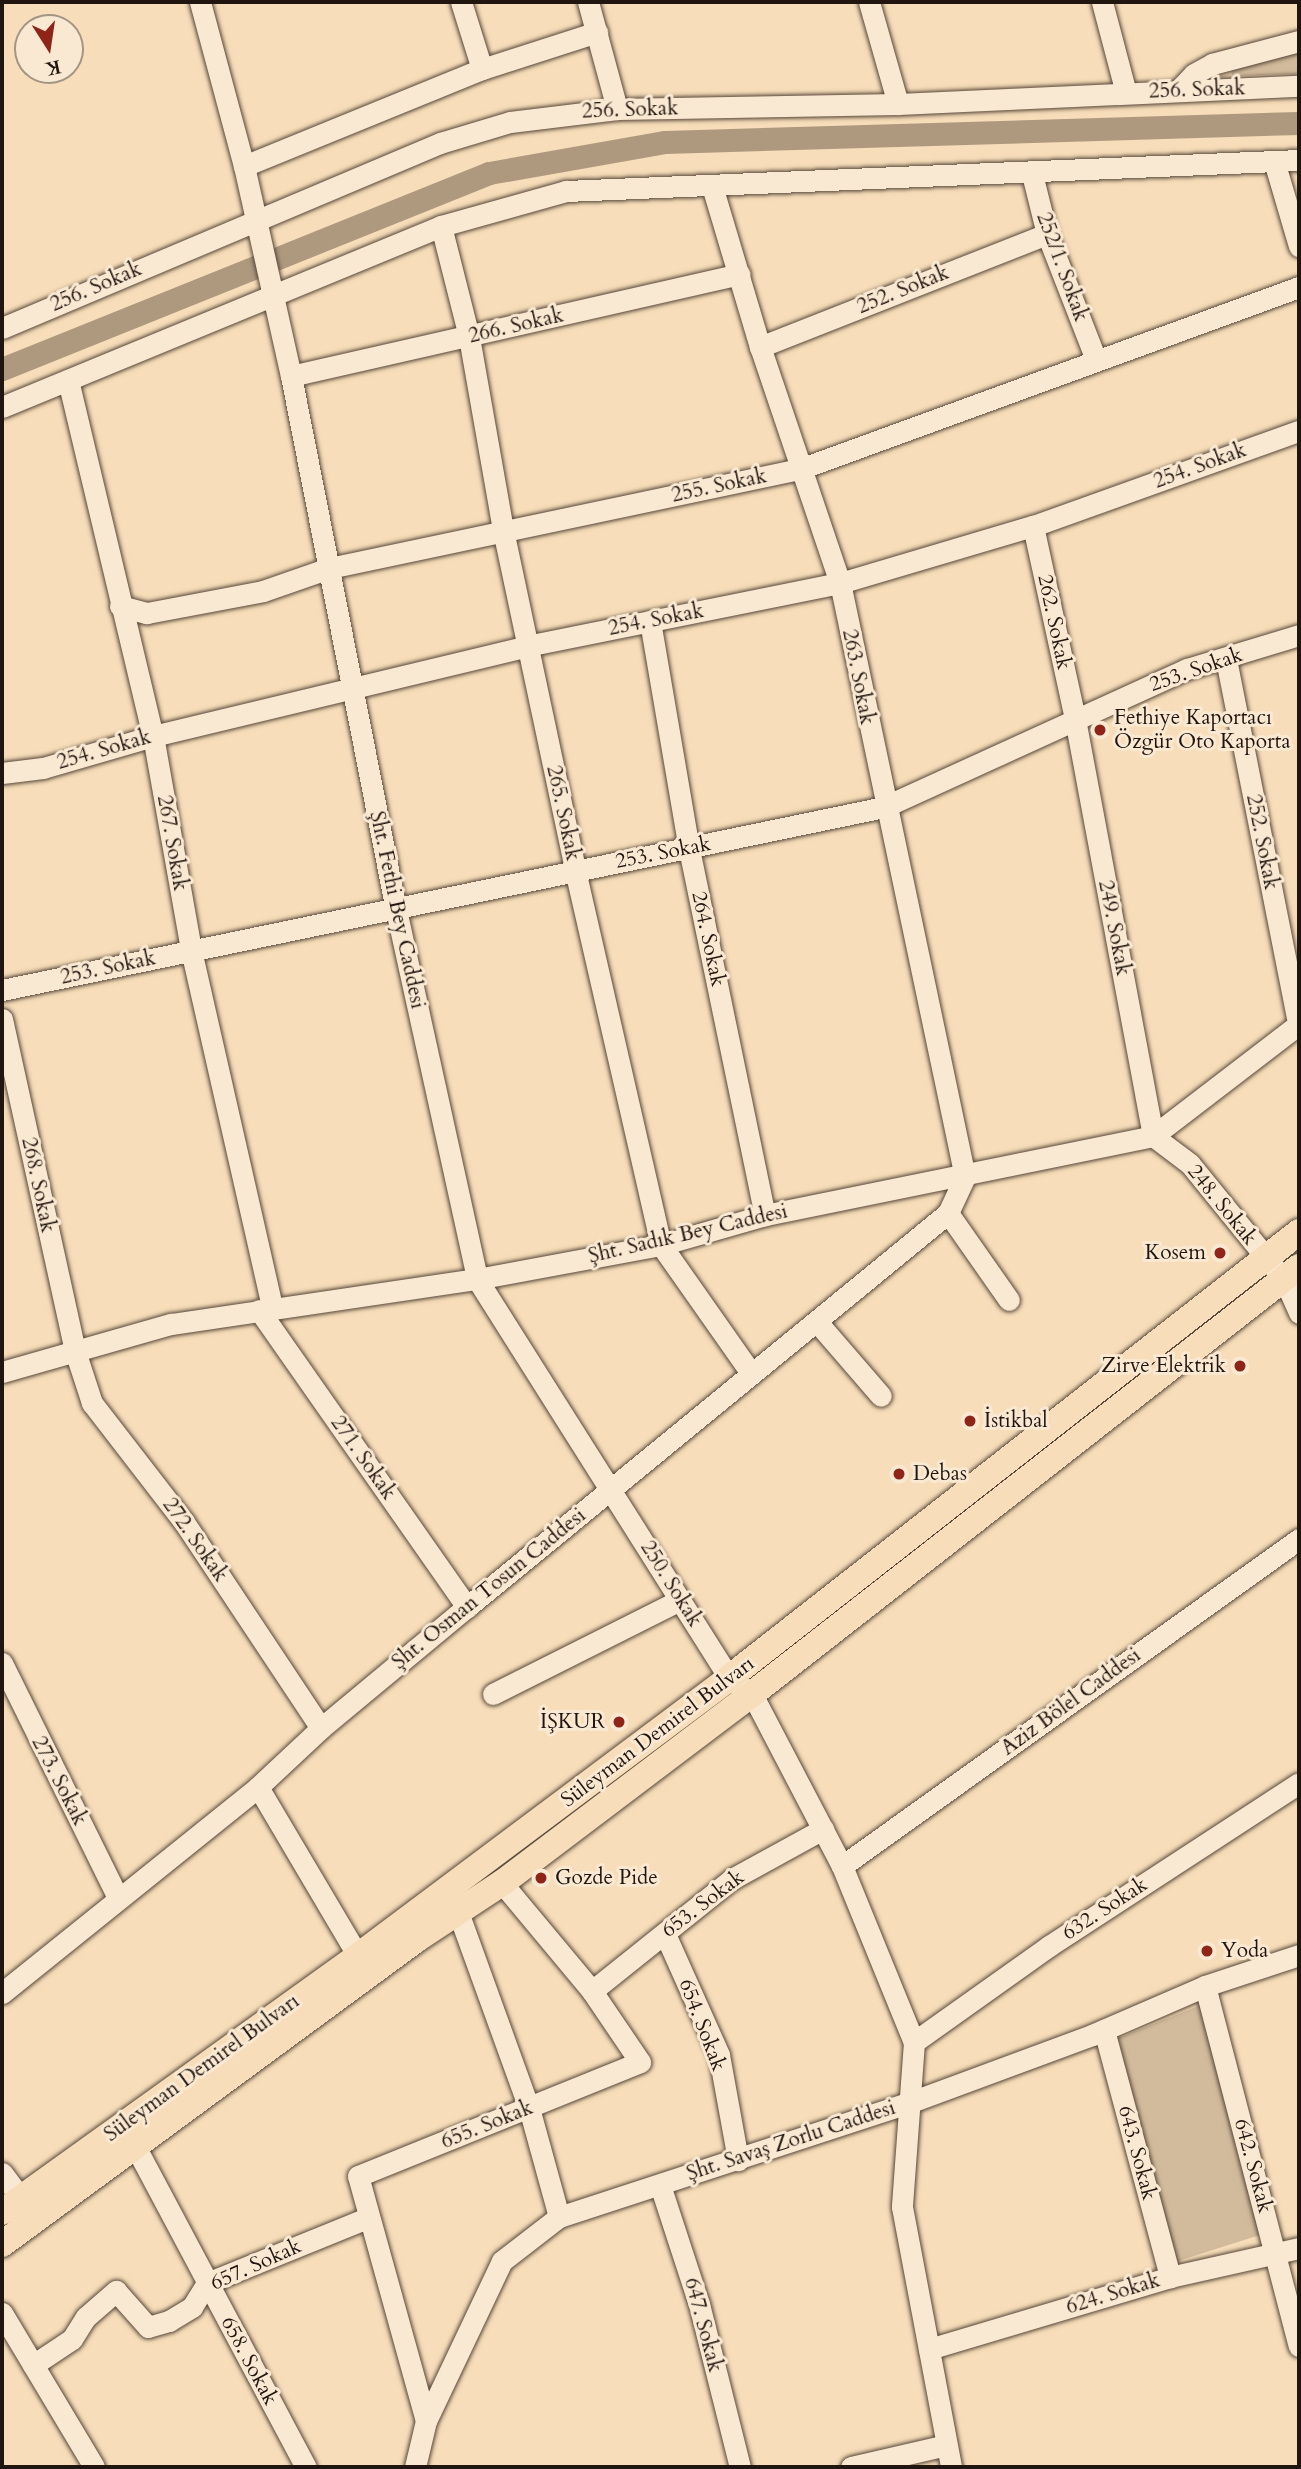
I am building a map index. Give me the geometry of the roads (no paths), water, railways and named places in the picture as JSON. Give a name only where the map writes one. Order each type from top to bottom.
[{"type":"main road","name":"Süleyman Demirel Bulvarı","points":[[11,2205],[358,1956],[729,1678],[1299,1232]]},
{"type":"main road","name":"Süleyman Demirel Bulvarı","points":[[2,2244],[134,2144],[502,1883],[752,1694],[1292,1274]]},
{"type":"street","name":"Şht. Fethi Bey Caddesi","points":[[200,2],[244,166],[291,376],[395,905],[477,1279],[612,1490]]},
{"type":"street","points":[[461,2],[482,69]]},
{"type":"street","points":[[595,2],[597,32],[617,109]]},
{"type":"street","points":[[869,2],[898,104]]},
{"type":"street","points":[[1102,2],[1125,93]]},
{"type":"street","points":[[244,166],[482,69],[597,32]]},
{"type":"street","points":[[1178,91],[1194,74],[1212,64],[1299,41]]},
{"type":"street","name":"256. Sokak","points":[[2,328],[440,143],[510,122],[617,109],[898,104],[1299,86]]},
{"type":"street","points":[[2,407],[442,226],[566,191],[1032,174],[1299,160]]},
{"type":"street","points":[[1274,161],[1299,246]]},
{"type":"street","name":"252/1. Sokak","points":[[1032,174],[1047,234],[1096,360]]},
{"type":"street","name":"263. Sokak","points":[[712,186],[760,347],[840,583],[884,807],[965,1177]]},
{"type":"street","name":"265. Sokak","points":[[442,226],[469,337],[503,530],[575,870],[661,1245],[751,1373]]},
{"type":"street","name":"252. Sokak","points":[[760,347],[1047,234]]},
{"type":"street","name":"266. Sokak","points":[[291,376],[740,274]]},
{"type":"street","name":"255. Sokak","points":[[120,606],[147,613],[263,591],[329,568],[800,469],[1006,397],[1096,360],[1299,287]]},
{"type":"street","name":"267. Sokak","points":[[68,380],[153,736],[191,950],[265,1308]]},
{"type":"street","name":"254. Sokak","points":[[2,773],[43,768],[153,736],[527,646],[840,583],[1032,526],[1299,430]]},
{"type":"street","name":"262. Sokak","points":[[1032,526],[1075,719]]},
{"type":"street","name":"264. Sokak","points":[[650,621],[689,849],[765,1215]]},
{"type":"street","name":"253. Sokak","points":[[2,990],[395,905],[689,849],[884,807],[1187,669],[1299,635]]},
{"type":"street","name":"252. Sokak","points":[[1226,659],[1299,1024]]},
{"type":"street","name":"249. Sokak","points":[[1075,719],[1153,1136]]},
{"type":"street","name":"268. Sokak","points":[[2,1019],[75,1351]]},
{"type":"street","name":"Şht. Sadık Bey Caddesi","points":[[2,1372],[171,1324],[265,1308],[477,1279],[661,1245],[765,1215],[965,1177],[1153,1136],[1299,1024]]},
{"type":"street","name":"248. Sokak","points":[[1153,1136],[1191,1164],[1265,1258],[1292,1274],[1299,1313]]},
{"type":"street","name":"Şht. Osman Tosun Caddesi","points":[[2,1993],[258,1787],[321,1728],[467,1606],[612,1490],[751,1373],[818,1323],[947,1213],[965,1177]]},
{"type":"street","points":[[947,1213],[1009,1300]]},
{"type":"street","name":"271. Sokak","points":[[265,1308],[467,1606]]},
{"type":"street","points":[[818,1323],[881,1396]]},
{"type":"street","name":"272. Sokak","points":[[75,1351],[92,1403],[184,1522],[321,1728]]},
{"type":"street","name":"250. Sokak","points":[[612,1490],[729,1678]]},
{"type":"street","name":"Aziz Bölel Caddesi","points":[[842,1866],[1299,1539]]},
{"type":"street","points":[[493,1694],[681,1600]]},
{"type":"street","name":"273. Sokak","points":[[2,1663],[118,1898]]},
{"type":"street","points":[[729,1678],[752,1694],[842,1866],[914,2042],[902,2207],[951,2467]]},
{"type":"street","name":"632. Sokak","points":[[914,2042],[1049,1946],[1299,1783]]},
{"type":"street","points":[[258,1787],[358,1956]]},
{"type":"street","name":"653. Sokak","points":[[592,1991],[732,1879],[823,1829]]},
{"type":"street","name":"655. Sokak","points":[[426,2421],[367,2218],[358,2176],[640,2062],[592,1991],[502,1883]]},
{"type":"street","points":[[458,1912],[529,2108],[559,2217]]},
{"type":"street","name":"654. Sokak","points":[[665,1934],[719,2055],[738,2160]]},
{"type":"street","name":"Şht. Savaş Zorlu Caddesi","points":[[415,2467],[426,2421],[502,2261],[559,2217],[911,2102],[1104,2030],[1205,1986],[1299,1955]]},
{"type":"street","name":"642. Sokak","points":[[1205,1986],[1299,2346]]},
{"type":"street","name":"643. Sokak","points":[[1104,2030],[1170,2277]]},
{"type":"street","name":"658. Sokak","points":[[134,2144],[306,2467]]},
{"type":"street","points":[[2,2173],[11,2205]]},
{"type":"street","name":"647. Sokak","points":[[660,2185],[699,2304],[740,2467]]},
{"type":"street","name":"657. Sokak","points":[[33,2365],[72,2339],[86,2317],[116,2291],[148,2327],[192,2307],[207,2283],[367,2218]]},
{"type":"street","name":"624. Sokak","points":[[929,2349],[1170,2277],[1277,2256],[1299,2248]]},
{"type":"street","points":[[2,2313],[94,2467]]},
{"type":"street","points":[[851,2467],[946,2445]]},
{"type":"waterway","points":[[2,369],[489,173],[665,142],[1299,123]]},
{"type":"place","name":"Fethiye Kaportacı Özgür Oto Kaporta","points":[[1100,730]]},
{"type":"place","name":"Kosem","points":[[1220,1253]]},
{"type":"place","name":"Zirve Elektrik","points":[[1240,1366]]},
{"type":"place","name":"İstikbal","points":[[970,1421]]},
{"type":"place","name":"Debas","points":[[899,1474]]},
{"type":"place","name":"İŞKUR","points":[[619,1722]]},
{"type":"place","name":"Gozde Pide","points":[[541,1878]]},
{"type":"place","name":"Yoda","points":[[1207,1951]]}]
